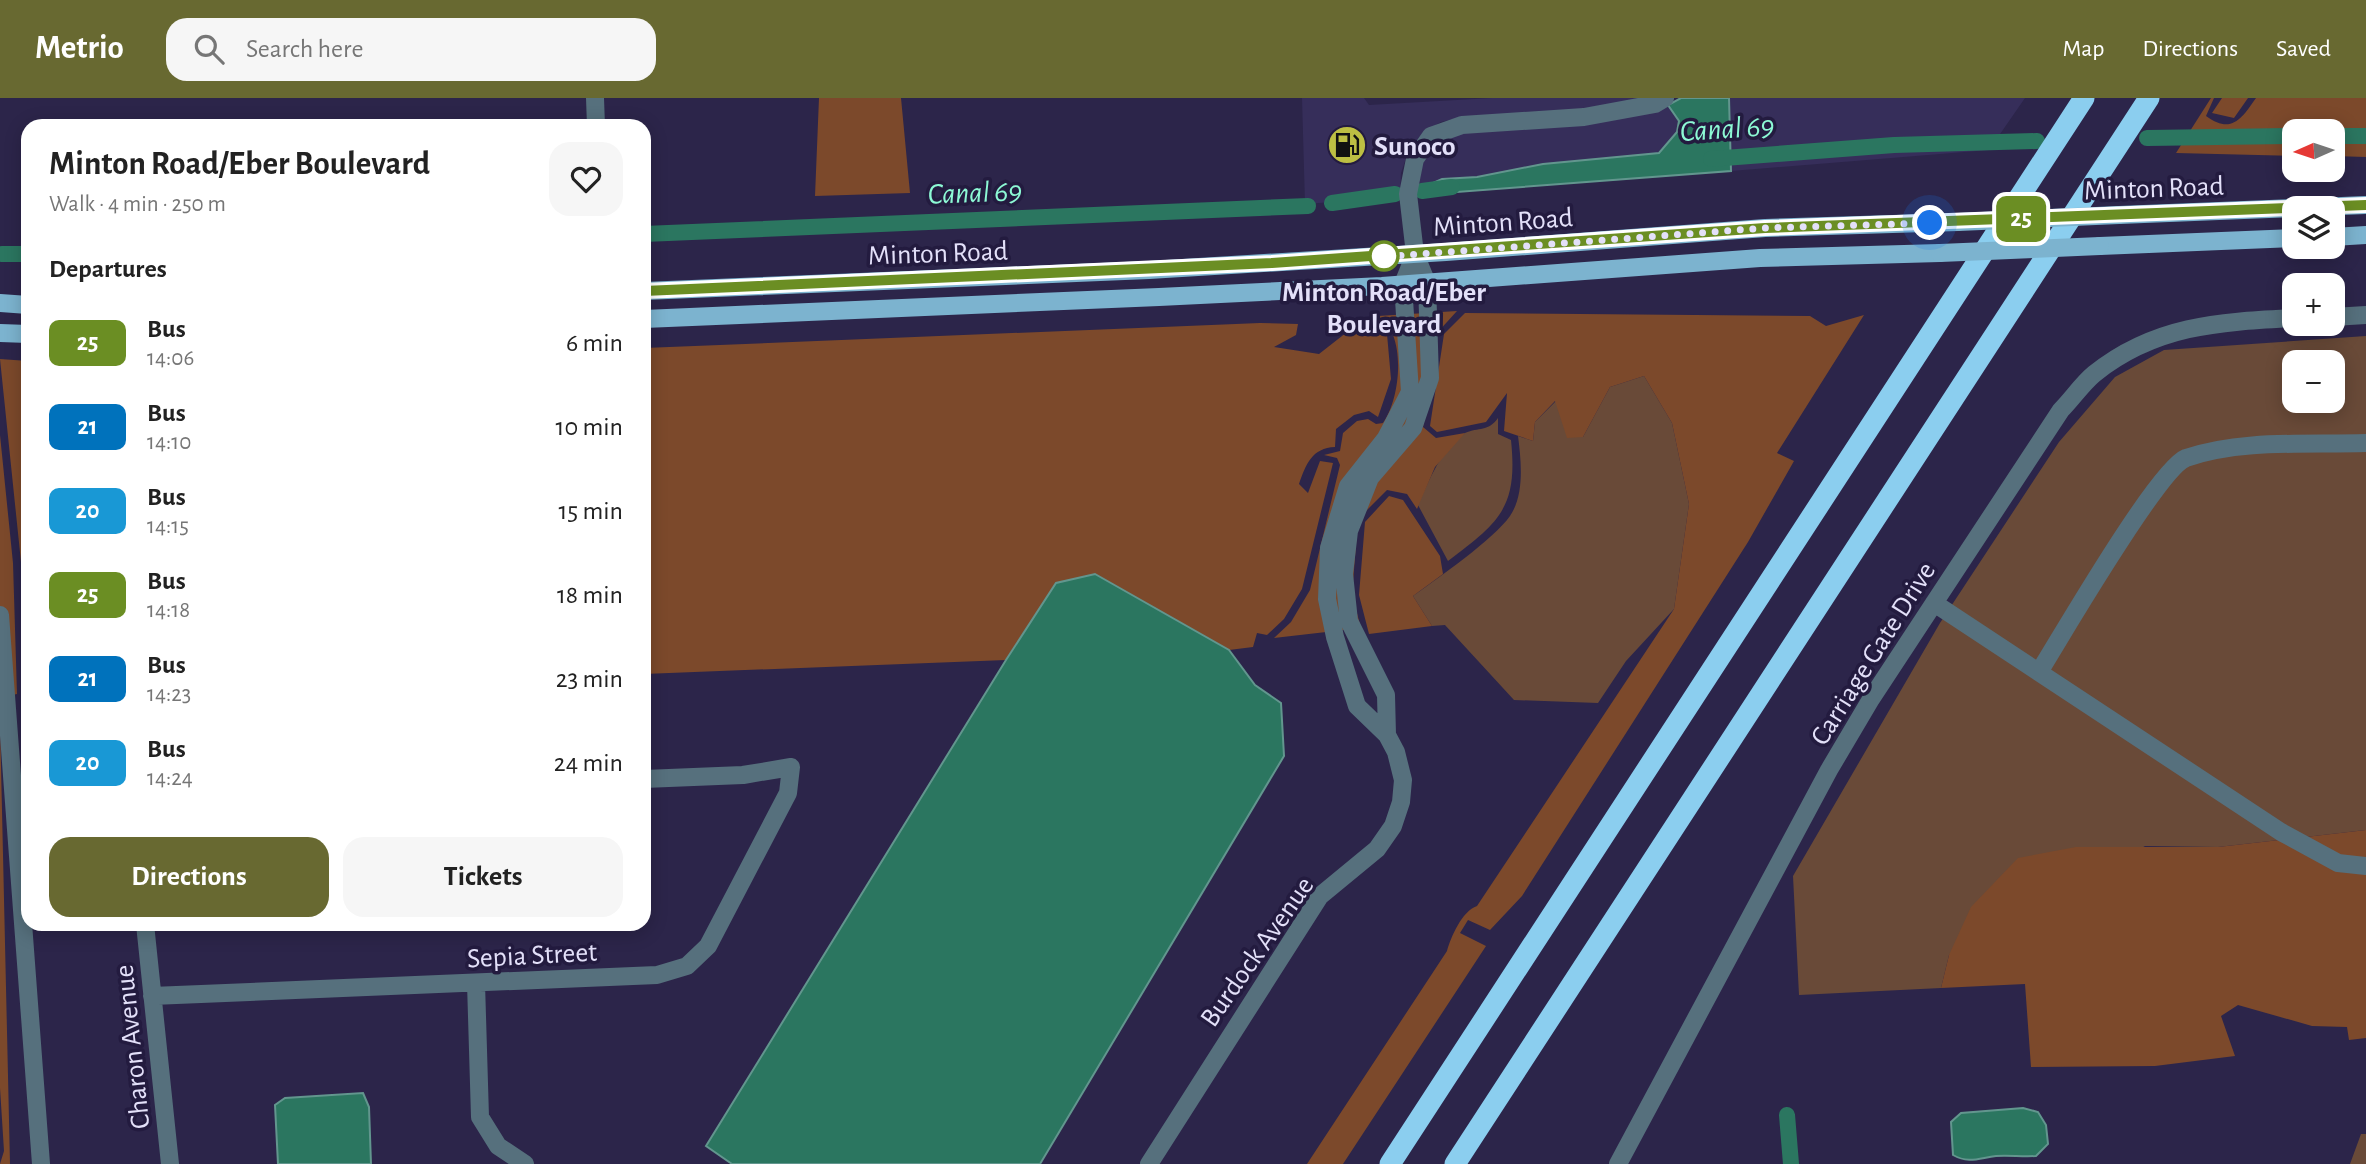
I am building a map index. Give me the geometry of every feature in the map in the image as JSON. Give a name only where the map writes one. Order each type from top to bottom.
[{"type":"highway","points":[[1390,1164],[2084,98]]},
{"type":"highway","points":[[1455,1164],[2149,98]]},
{"type":"main road","name":"Minton Road","points":[[651,291],[1135,270],[1415,254],[1765,228],[2366,205]]},
{"type":"main road","points":[[2345,236],[2366,235]]},
{"type":"main road","name":"Minton Road","points":[[651,319],[1427,283],[1760,258],[2282,238]]},
{"type":"main road","points":[[0,303],[21,304]]},
{"type":"main road","points":[[0,333],[21,334]]},
{"type":"street","points":[[595,98],[596,119]]},
{"type":"street","points":[[1427,283],[1415,254],[1408,194],[1410,173],[1415,159],[1430,135],[1462,125],[1614,113],[1665,98]]},
{"type":"street","points":[[1403,284],[1415,254]]},
{"type":"street","name":"Burdock Avenue","points":[[1149,1164],[1320,896],[1377,849],[1393,826],[1401,802],[1403,780],[1396,752],[1387,736],[1357,706],[1335,637],[1327,599],[1348,486],[1391,443],[1413,428],[1430,378],[1427,283]]},
{"type":"street","name":"Burdock Avenue","points":[[1391,443],[1410,393],[1403,284]]},
{"type":"street","points":[[2345,316],[2366,315]]},
{"type":"street","name":"Carriage Gate Drive","points":[[1618,1164],[1829,770],[1934,603],[2061,410],[2093,375],[2134,348],[2178,330],[2214,323],[2282,319]]},
{"type":"street","points":[[2039,672],[2157,485],[2183,459],[2221,449],[2366,443]]},
{"type":"street","name":"Burdock Avenue","points":[[1338,550],[1352,627],[1380,677],[1386,695],[1387,736]]},
{"type":"street","points":[[1934,603],[2281,832],[2338,863],[2366,866]]},
{"type":"street","points":[[0,615],[21,896]]},
{"type":"street","points":[[1335,637],[1352,627]]},
{"type":"street","points":[[1349,685],[1380,677]]},
{"type":"street","name":"Sepia Street","points":[[152,996],[657,975],[687,966],[708,946],[764,840],[788,793],[791,767],[743,775],[651,779]]},
{"type":"street","points":[[24,931],[41,1164]]},
{"type":"street","name":"Charon Avenue","points":[[146,931],[170,1164]]},
{"type":"street","points":[[476,983],[480,1117],[498,1146],[525,1164]]},
{"type":"shaded area","points":[[819,98],[901,98],[910,193],[815,196]]},
{"type":"shaded area","points":[[1302,98],[1364,98],[1369,105],[1492,98],[1645,98],[1583,110],[1462,117],[1441,122],[1423,132],[1407,155],[1401,173],[1400,197],[1305,204]]},
{"type":"shaded area","points":[[1729,98],[2025,98],[1989,150],[1731,171]]},
{"type":"shaded area","points":[[2211,98],[2214,98],[2206,116],[2215,122],[2230,124],[2246,112],[2256,98],[2366,98],[2366,157],[2345,156],[2345,119],[2282,119],[2282,156],[2176,153]]},
{"type":"shaded area","points":[[2222,98],[2248,98],[2234,118],[2212,113]]},
{"type":"shaded area","points":[[1668,105],[1679,120],[1677,132],[1659,153],[1543,164],[1477,177],[1442,179],[1431,184],[1431,194],[1417,195],[1423,162],[1437,141],[1463,132],[1615,120]]},
{"type":"shaded area","points":[[1457,311],[1437,333],[1423,427],[1436,438],[1465,433],[1435,467],[1417,509],[1407,494],[1387,490],[1358,519],[1352,595],[1361,628],[1274,638],[1291,622],[1310,590],[1340,465],[1337,458],[1324,455],[1340,451],[1343,433],[1357,421],[1368,419],[1376,424],[1383,423],[1394,398],[1397,351],[1394,336],[1378,316]]},
{"type":"shaded area","points":[[1465,313],[1810,316],[1826,326],[1864,315],[1777,453],[1794,461],[1748,542],[1522,896],[1490,930],[1468,920],[1460,933],[1486,946],[1343,1164],[1307,1164],[1447,951],[1462,919],[1477,906],[1674,609],[1689,504],[1672,423],[1644,376],[1610,387],[1583,437],[1567,438],[1555,401],[1535,422],[1533,441],[1504,431],[1507,393],[1486,422],[1437,432],[1430,426],[1444,334]]},
{"type":"shaded area","points":[[1365,318],[1379,324],[1387,334],[1391,379],[1378,417],[1369,411],[1354,415],[1336,429],[1335,447],[1321,450],[1307,464],[1299,484],[1308,493],[1320,461],[1333,463],[1302,589],[1284,619],[1267,635],[1257,633],[1253,647],[1229,650],[1197,633],[1028,627],[1006,660],[651,674],[651,348],[1260,323],[1298,324],[1296,335],[1274,347],[1319,354]]},
{"type":"shaded area","points":[[2366,336],[2366,830],[2218,847],[2145,846],[1949,955],[1941,988],[1799,995],[1793,876],[1940,623],[2059,442],[2115,377],[2164,350]]},
{"type":"shaded area","points":[[0,359],[21,360],[21,562]]},
{"type":"shaded area","points":[[1644,376],[1672,423],[1689,504],[1674,609],[1626,661],[1598,703],[1514,700],[1445,625],[1432,626],[1413,596],[1478,547],[1510,516],[1520,487],[1518,436],[1533,441],[1535,422],[1556,401],[1583,437],[1610,387]]},
{"type":"shaded area","points":[[1498,418],[1498,434],[1511,440],[1511,482],[1508,497],[1493,523],[1448,561],[1418,505],[1437,465],[1457,438],[1487,427]]},
{"type":"shaded area","points":[[0,435],[13,563],[17,694],[0,698]]},
{"type":"shaded area","points":[[1389,496],[1403,500],[1440,556],[1443,574],[1413,596],[1432,626],[1369,634],[1359,595],[1365,522]]},
{"type":"shaded area","points":[[0,722],[10,1164],[0,1164],[4,1151],[0,1088]]},
{"type":"shaded area","points":[[2366,830],[2366,1038],[2349,1040],[2347,1027],[2312,1026],[2238,1005],[2221,1016],[2235,1056],[2155,1066],[2031,1067],[2025,984],[1941,988],[1949,955],[1971,907],[2018,858],[2076,847],[2218,847]]},
{"type":"shaded area","points":[[2361,1134],[2366,1134],[2366,1164],[2350,1164]]},
{"type":"water","points":[[1681,98],[1729,98],[1731,171],[1431,194],[1431,184],[1442,179],[1477,177],[1543,164],[1659,153],[1677,132],[1679,121],[1668,105]]},
{"type":"water","points":[[1095,574],[1229,650],[1255,685],[1281,703],[1284,756],[1040,1164],[732,1164],[706,1146],[1056,583]]},
{"type":"water","points":[[363,1093],[369,1107],[371,1164],[278,1164],[275,1105],[285,1098]]},
{"type":"water","points":[[2023,1108],[2038,1112],[2046,1125],[2048,1144],[2036,1156],[1996,1156],[1969,1160],[1953,1155],[1951,1122],[1961,1113]]},
{"type":"waterway","name":"Canal 69","points":[[2147,138],[2282,136]]},
{"type":"waterway","name":"Canal 69","points":[[2345,136],[2366,136]]},
{"type":"waterway","name":"Canal 69","points":[[1711,159],[1894,145],[2037,141]]},
{"type":"waterway","name":"Canal 69","points":[[1422,191],[1452,187]]},
{"type":"waterway","name":"Canal 69","points":[[1332,203],[1395,194]]},
{"type":"waterway","name":"Canal 69","points":[[651,234],[1308,206]]},
{"type":"waterway","name":"Canal 69","points":[[2,254],[21,254]]},
{"type":"waterway","points":[[1787,1115],[1791,1164]]},
{"type":"bus line","name":"25","points":[[651,291],[1272,263],[1765,228],[2366,205]]},
{"type":"place","name":"Sunoco","points":[[1347,145]]},
{"type":"place","name":"Minton Road/Eber Boulevard","points":[[1384,256]]},
{"type":"route","points":[[1384,256],[1380,257],[1765,228],[1930,223]]}]
